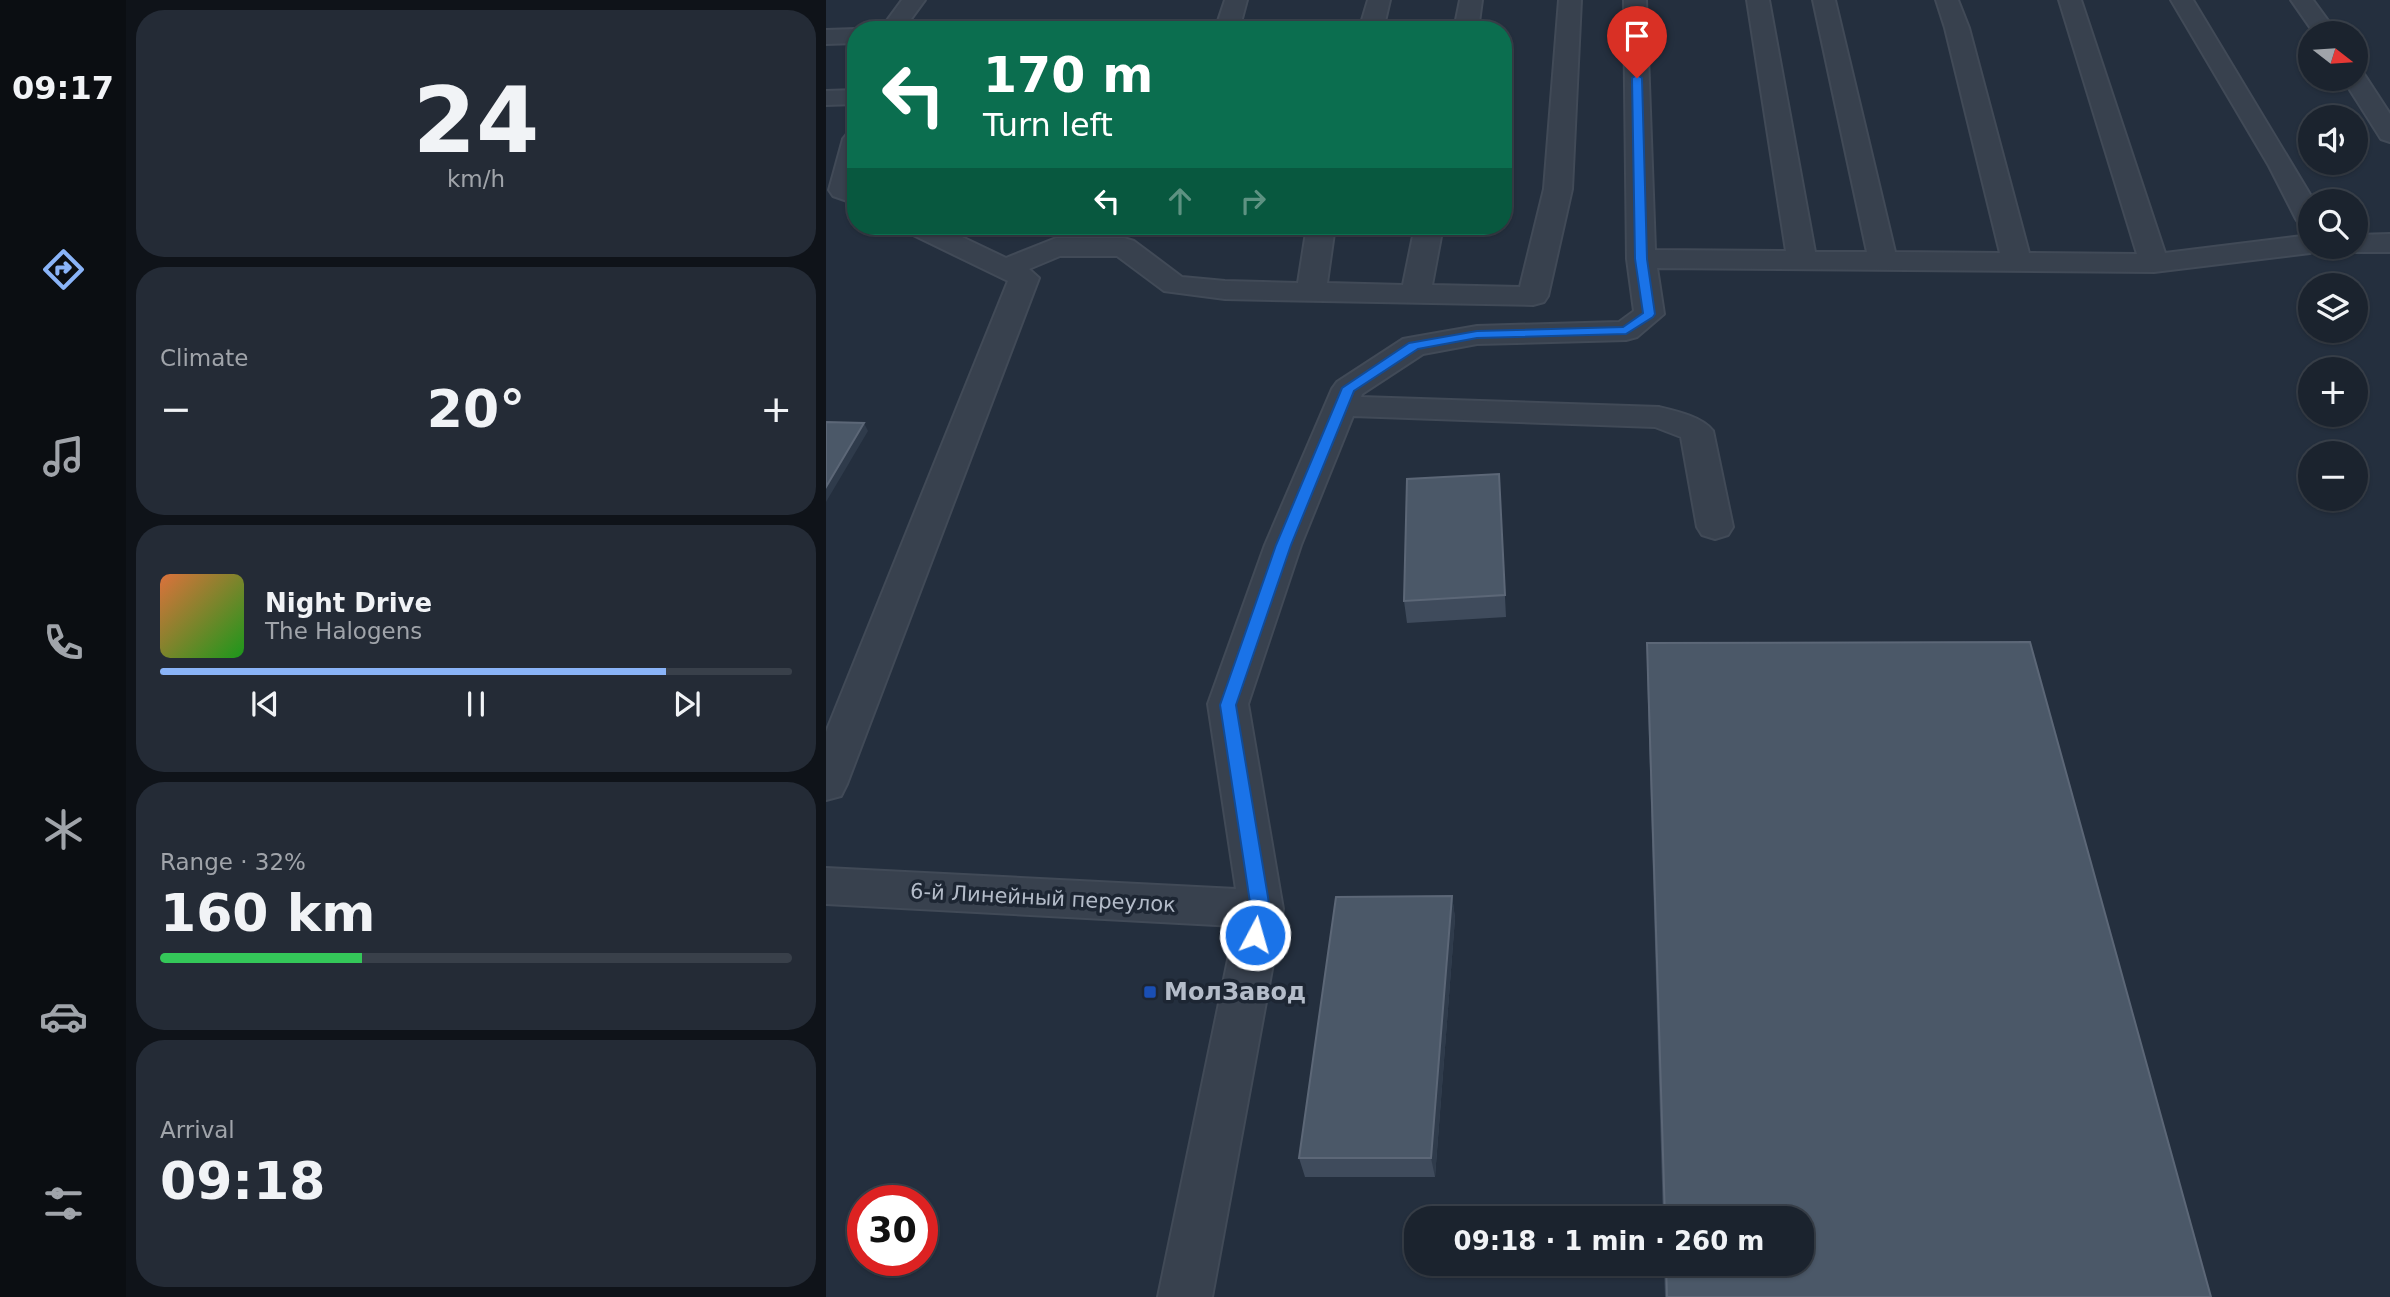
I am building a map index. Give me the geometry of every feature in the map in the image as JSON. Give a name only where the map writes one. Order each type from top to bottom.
[{"type":"street","points":[[898,21],[914,0]]},
{"type":"street","points":[[1230,21],[1236,0]]},
{"type":"street","points":[[1373,21],[1379,0]]},
{"type":"street","points":[[1468,21],[1471,0]]},
{"type":"street","points":[[1005,269],[1056,247],[1124,247],[1174,285],[1225,290],[1533,296],[1558,189],[1570,0]]},
{"type":"street","points":[[1185,1297],[1261,909],[1228,705],[1283,545],[1348,388],[1414,346],[1477,335],[1626,331],[1649,314],[1641,259],[1635,0]]},
{"type":"street","points":[[1758,0],[1802,260]]},
{"type":"street","points":[[1824,0],[1883,261]]},
{"type":"street","points":[[1947,0],[1957,28],[2017,262]]},
{"type":"street","points":[[2070,0],[2154,263]]},
{"type":"street","points":[[2182,0],[2298,196]]},
{"type":"street","points":[[2302,0],[2317,21]]},
{"type":"street","points":[[826,37],[847,36]]},
{"type":"street","points":[[2363,91],[2390,134]]},
{"type":"street","points":[[826,98],[847,97]]},
{"type":"street","points":[[847,174],[843,190],[847,192]]},
{"type":"street","points":[[826,784],[1024,278],[935,235]]},
{"type":"street","points":[[1124,247],[1137,235]]},
{"type":"street","points":[[1311,291],[1320,235]]},
{"type":"street","points":[[1416,294],[1427,235]]},
{"type":"street","points":[[2368,243],[2390,243]]},
{"type":"street","points":[[1641,259],[2154,263],[2298,245]]},
{"type":"street","points":[[1341,406],[1659,417],[1679,422],[1696,431],[1715,527]]},
{"type":"street","name":"6-й Линейный переулок","points":[[826,886],[1261,909]]},
{"type":"building","points":[[826,422],[864,423],[826,487]]},
{"type":"building","points":[[1499,474],[1505,595],[1404,601],[1407,479]]},
{"type":"building","points":[[2030,642],[2211,1297],[1667,1297],[1666,1276],[1814,1276],[1814,1206],[1665,1206],[1647,643]]},
{"type":"building","points":[[1452,896],[1431,1158],[1299,1158],[1336,897]]},
{"type":"place","name":"МолЗавод","points":[[1150,992]]},
{"type":"route","points":[[1255,935],[1261,909],[1228,705],[1283,545],[1348,388],[1414,346],[1477,335],[1626,331],[1649,314],[1641,259],[1637,78]]}]
